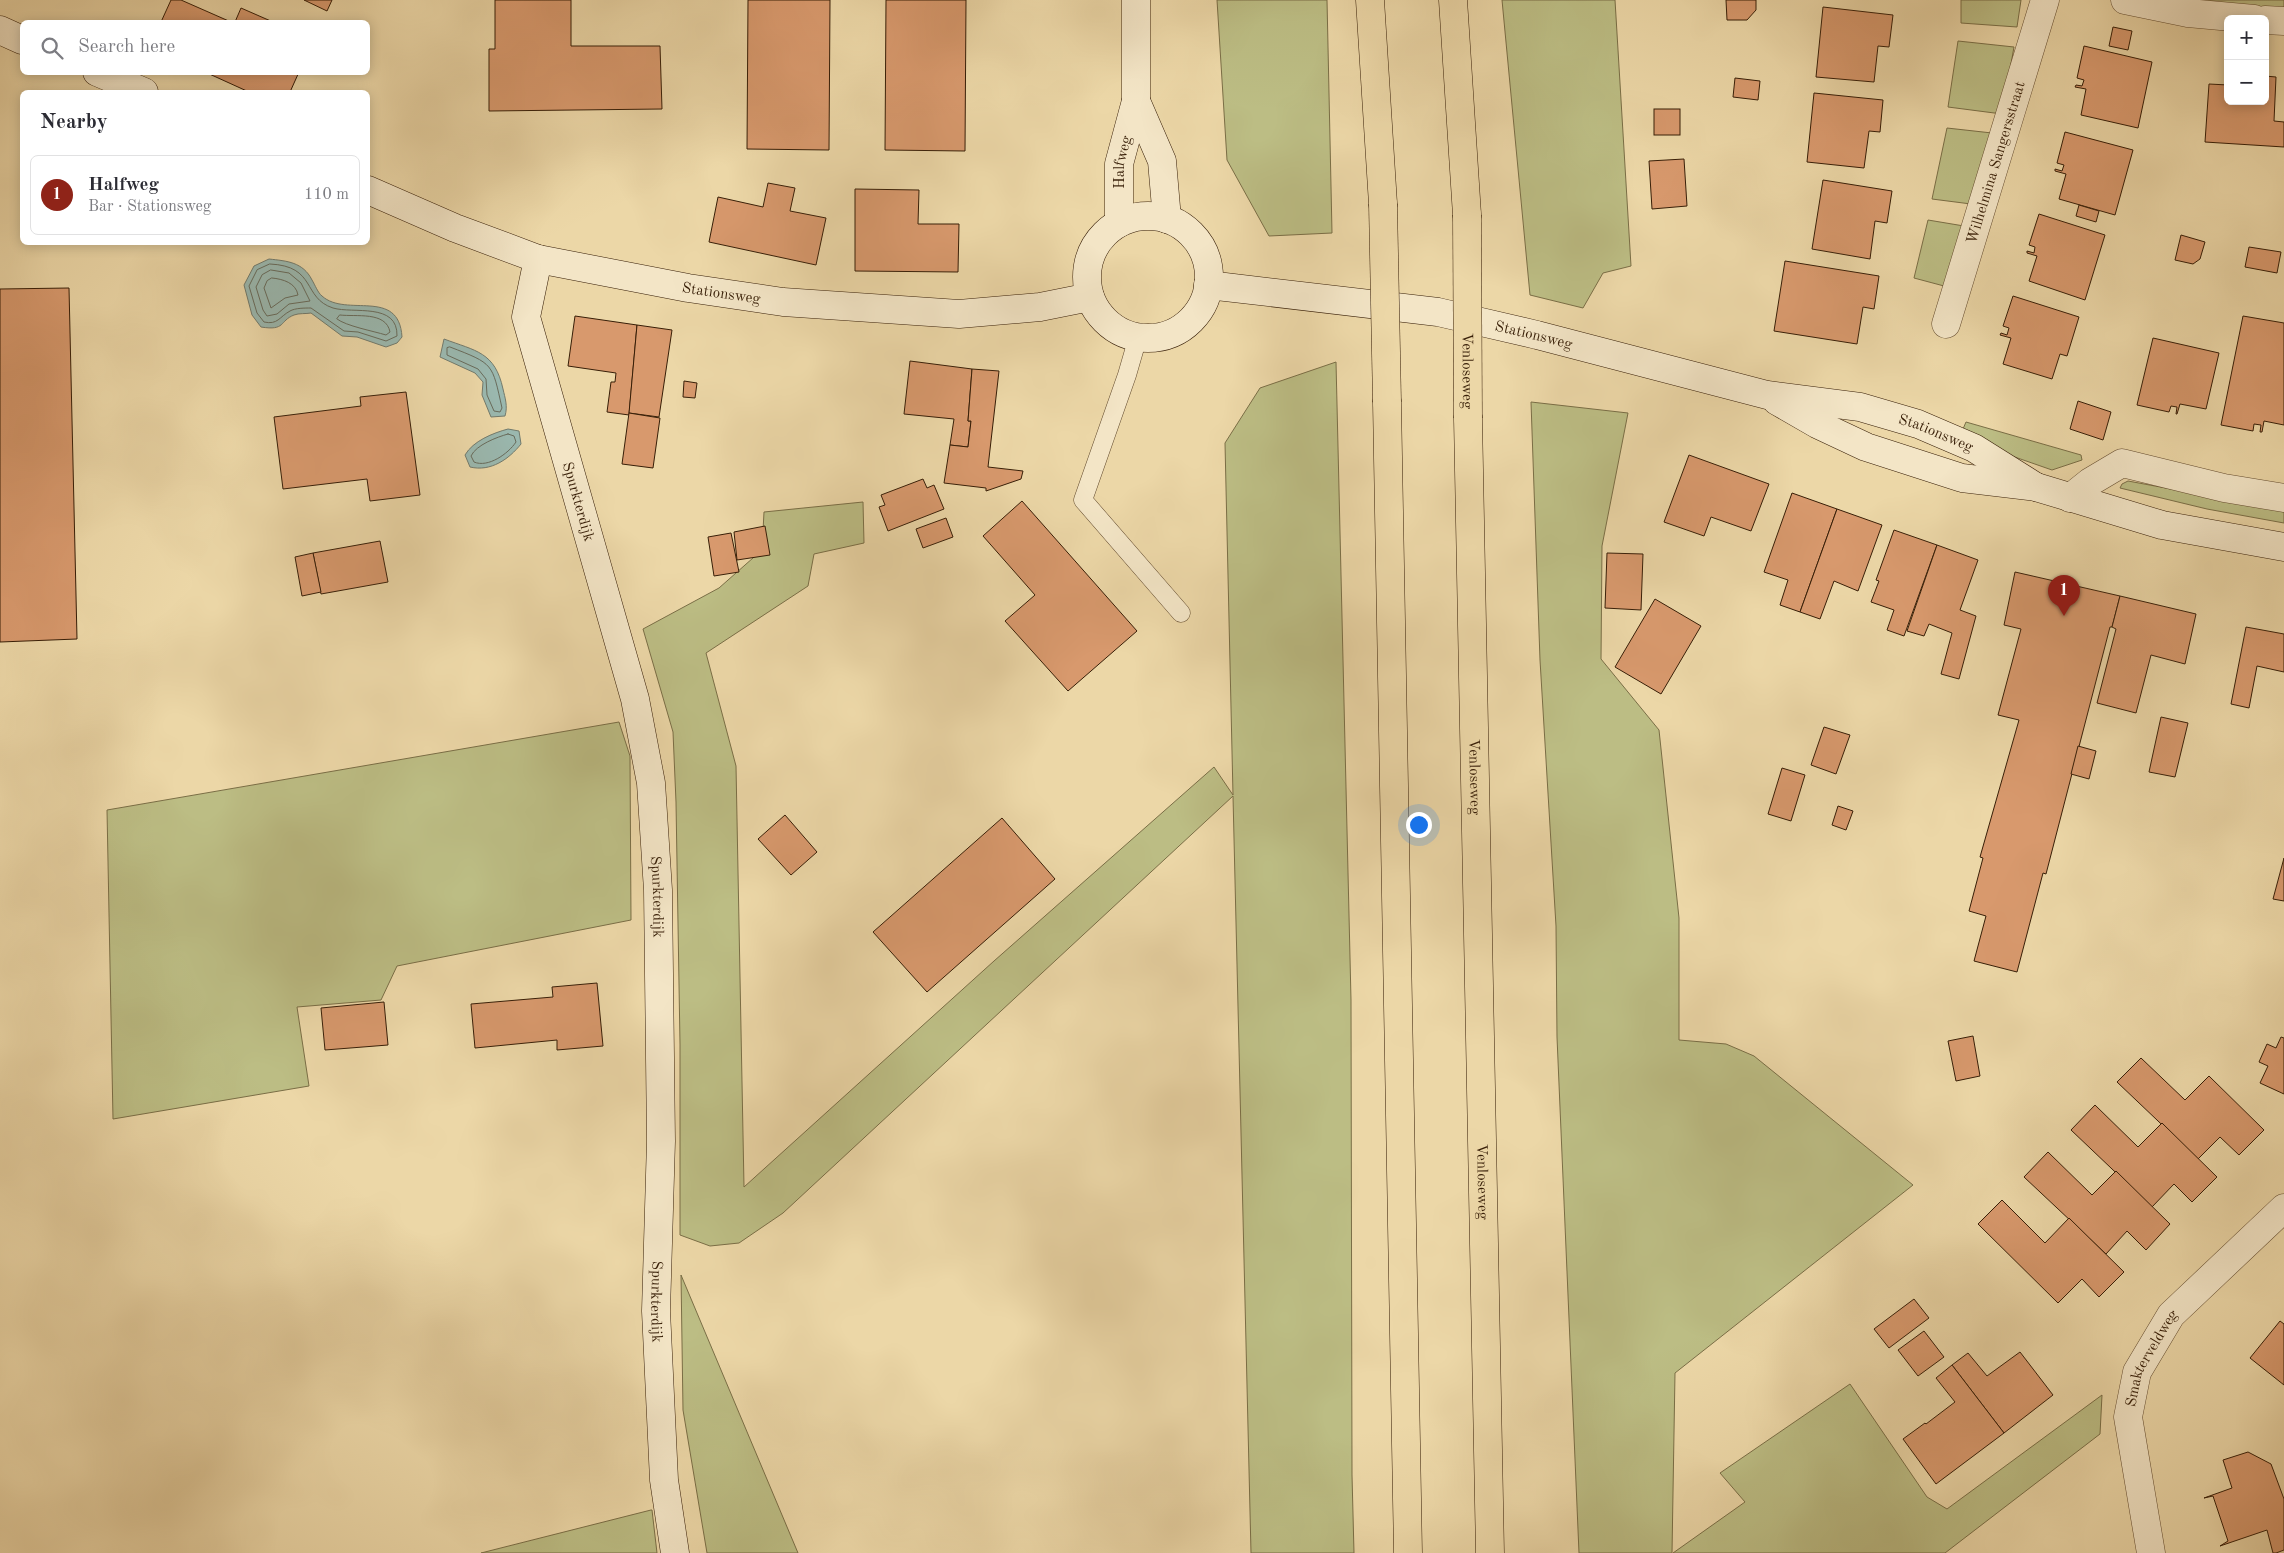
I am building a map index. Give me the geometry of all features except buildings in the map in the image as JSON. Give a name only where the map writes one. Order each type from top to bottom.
[{"type":"highway","points":[[1370,0],[1383,204],[1408,1553]]},
{"type":"highway","name":"Venloseweg","points":[[1453,0],[1467,215],[1468,418],[1490,1553]]},
{"type":"street","name":"Halfweg","points":[[1119,223],[1119,164],[1136,102],[1136,0]]},
{"type":"street","name":"Wilhelmina Sangersstraat","points":[[1946,324],[2045,0]]},
{"type":"street","points":[[2125,0],[2188,13],[2224,16]]},
{"type":"street","points":[[2269,20],[2284,22]]},
{"type":"street","points":[[0,30],[20,39]]},
{"type":"street","points":[[105,75],[139,90]]},
{"type":"street","name":"Halfweg","points":[[1136,102],[1162,161],[1167,219]]},
{"type":"street","name":"Stationsweg","points":[[370,191],[456,228],[538,259],[688,288],[764,299],[959,314],[1018,310],[1090,297]]},
{"type":"street","points":[[1142,217],[1167,219],[1191,233],[1200,244],[1206,257],[1208,285],[1201,308],[1184,326],[1162,336],[1138,337],[1127,335],[1109,324],[1101,316],[1090,297],[1087,283],[1091,255],[1098,242],[1119,223],[1142,217]]},
{"type":"street","name":"Spurkterdijk","points":[[538,259],[526,317],[635,699],[651,783],[658,890],[661,1141],[656,1311],[664,1480],[674,1553]]},
{"type":"street","name":"Stationsweg","points":[[1208,285],[1438,312],[1767,395],[1860,407],[1918,424],[1974,448],[2036,487]]},
{"type":"street","name":"Stationsweg","points":[[1767,395],[1817,424],[1866,447],[1962,478],[2036,487],[2162,525],[2284,547]]},
{"type":"street","points":[[2070,498],[2090,482],[2122,463],[2224,488],[2284,498]]},
{"type":"street","name":"Smakterveldweg","points":[[2151,1553],[2128,1417],[2137,1372],[2171,1315],[2284,1208]]},
{"type":"lane","points":[[1138,337],[1127,375],[1083,500],[1181,613]]},
{"type":"green space","points":[[1217,0],[1327,0],[1332,233],[1269,236],[1227,160]]},
{"type":"green space","points":[[1502,0],[1615,0],[1631,266],[1603,273],[1583,308],[1530,295]]},
{"type":"green space","points":[[1961,0],[2021,0],[2017,27],[1961,23]]},
{"type":"green space","points":[[2196,0],[2284,0],[2284,10],[2219,4]]},
{"type":"green space","points":[[1958,41],[2014,47],[2002,114],[1948,107]]},
{"type":"green space","points":[[1947,128],[1992,133],[1971,204],[1932,199]]},
{"type":"green space","points":[[1928,220],[1964,226],[1944,286],[1914,278]]},
{"type":"green space","points":[[1336,362],[1351,1000],[1352,1475],[1354,1553],[1251,1553],[1233,796],[783,1213],[739,1243],[710,1246],[680,1235],[680,1044],[673,732],[643,629],[719,588],[762,550],[764,512],[863,502],[864,543],[814,554],[808,586],[706,653],[736,766],[744,1187],[994,961],[1214,767],[1233,795],[1225,443],[1260,388]]},
{"type":"green space","points":[[1531,402],[1628,413],[1602,546],[1601,659],[1659,730],[1679,918],[1679,1040],[1726,1044],[1754,1056],[1913,1185],[1675,1373],[1672,1553],[1579,1553],[1557,1037],[1556,926],[1540,660]]},
{"type":"green space","points":[[1966,422],[2081,455],[2082,460],[2052,470],[2009,455],[1963,429]]},
{"type":"green space","points":[[2128,481],[2284,510],[2284,523],[2207,509],[2120,488],[2122,484]]},
{"type":"green space","points":[[619,722],[630,756],[631,920],[397,966],[381,1000],[297,1007],[309,1086],[113,1119],[107,810]]},
{"type":"green space","points":[[681,1275],[798,1553],[707,1553],[683,1410]]},
{"type":"green space","points":[[1850,1384],[1927,1497],[1947,1509],[2102,1395],[2100,1434],[1945,1553],[1673,1553],[1745,1502],[1720,1473]]},
{"type":"green space","points":[[651,1510],[657,1553],[481,1553]]},
{"type":"water","points":[[269,259],[288,262],[304,269],[321,295],[332,302],[344,305],[382,308],[392,313],[399,322],[402,337],[397,343],[386,347],[357,337],[342,336],[311,313],[289,317],[275,328],[261,327],[252,315],[244,285],[254,266]]},
{"type":"water","points":[[444,339],[475,350],[495,367],[503,389],[506,405],[505,416],[491,417],[482,395],[483,382],[475,373],[440,357]]},
{"type":"water","points":[[508,429],[519,431],[521,444],[516,450],[492,466],[485,468],[470,467],[465,455],[473,446],[484,438]]},
{"type":"place","name":"Halfweg","points":[[2064,616]]}]
